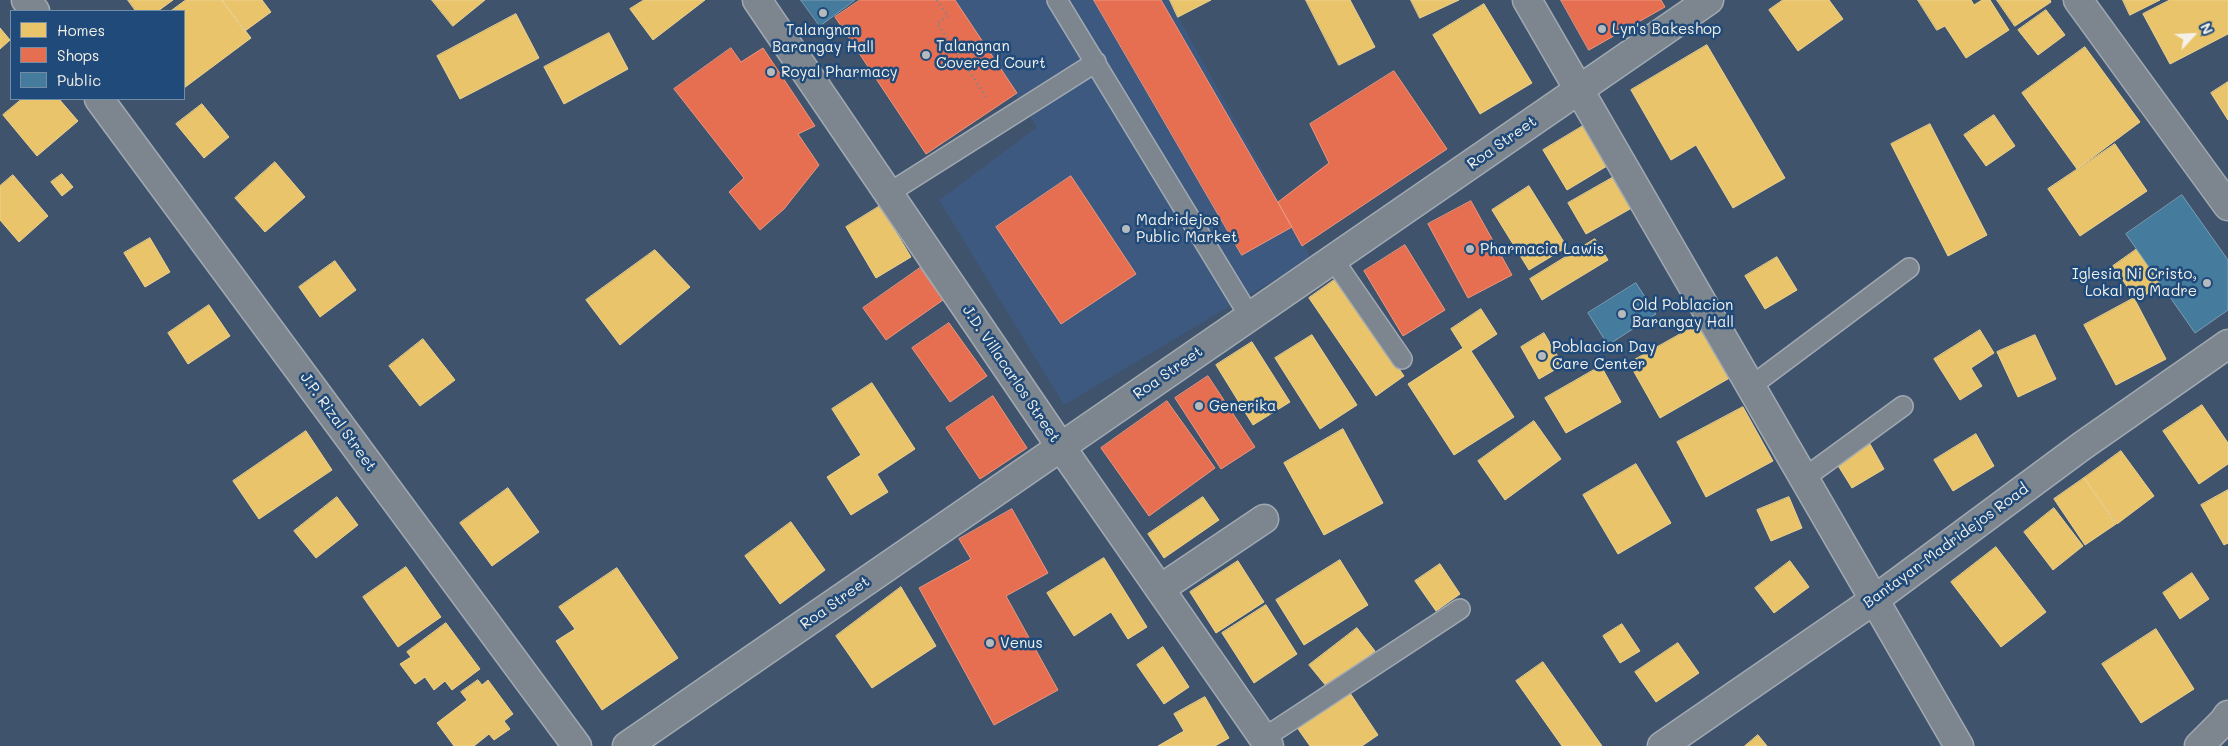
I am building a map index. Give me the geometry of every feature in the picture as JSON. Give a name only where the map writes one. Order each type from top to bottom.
[{"type":"street","points":[[26,0],[34,10]]},
{"type":"street","name":"J.D. Villacarlos Street","points":[[757,0],[1061,447],[1266,742]]},
{"type":"street","points":[[1527,0],[1959,746]]},
{"type":"street","name":"Roa Street","points":[[627,746],[1709,0]]},
{"type":"street","points":[[2078,0],[2228,206]]},
{"type":"street","name":"J.P. Rizal Street","points":[[100,100],[577,746]]},
{"type":"street","name":"Bantayan-Madridejos Road","points":[[1662,746],[1874,600],[2082,446],[2228,344]]},
{"type":"street","points":[[1160,589],[1264,519]]},
{"type":"street","points":[[2198,746],[2224,722],[2228,715]]},
{"type":"lane","points":[[1058,0],[1250,317]]},
{"type":"lane","points":[[888,193],[1096,62]]},
{"type":"lane","points":[[1333,259],[1402,359]]},
{"type":"lane","points":[[1750,386],[1909,268]]},
{"type":"lane","points":[[1803,479],[1902,406]]},
{"type":"lane","points":[[1266,742],[1460,609]]},
{"type":"path","points":[[937,0],[948,16],[937,23],[1002,121]]},
{"type":"shaded area","name":"Madridejos Public Market","points":[[953,0],[1169,0],[1311,258],[1064,405],[939,200],[1037,127]]},
{"type":"building: Homes","points":[[128,0],[173,0],[159,10],[135,10]]},
{"type":"building: Homes","points":[[186,0],[222,0],[251,38],[185,87],[185,10],[172,10]]},
{"type":"building: Homes","points":[[222,0],[262,0],[271,12],[245,31]]},
{"type":"building: Homes","points":[[432,0],[485,0],[453,26]]},
{"type":"building: Homes","points":[[644,0],[705,0],[653,40],[630,9]]},
{"type":"building: Homes","points":[[1170,0],[1211,0],[1178,17]]},
{"type":"building: Homes","points":[[1306,0],[1350,0],[1375,47],[1339,65]]},
{"type":"building: Homes","points":[[1411,0],[1459,0],[1420,18]]},
{"type":"building: Homes","points":[[1783,0],[1829,0],[1843,19],[1798,51],[1769,10]]},
{"type":"building: Homes","points":[[1918,0],[1971,0],[1974,5],[1982,0],[1990,0],[2009,30],[1966,58],[1945,26],[1937,30]]},
{"type":"building: Homes","points":[[1997,0],[2050,0],[2051,2],[2015,26]]},
{"type":"building: Homes","points":[[2123,0],[2160,0],[2130,15]]},
{"type":"building: Homes","points":[[2170,0],[2228,0],[2228,34],[2170,64],[2143,14]]},
{"type":"building: Homes","points":[[1484,4],[1532,83],[1480,114],[1433,35]]},
{"type":"building: Homes","points":[[2046,10],[2065,35],[2038,55],[2018,30]]},
{"type":"building: Homes","points":[[516,14],[539,58],[460,99],[437,56]]},
{"type":"building: Homes","points":[[0,28],[10,40],[0,49]]},
{"type":"building: Homes","points":[[609,33],[628,69],[564,104],[544,67]]},
{"type":"building: Homes","points":[[1707,45],[1785,178],[1733,208],[1696,145],[1671,160],[1631,90]]},
{"type":"building: Homes","points":[[2085,47],[2140,122],[2077,169],[2022,93]]},
{"type":"building: Homes","points":[[2228,82],[2228,120],[2211,93]]},
{"type":"building: Homes","points":[[21,100],[60,100],[78,121],[37,156],[3,115]]},
{"type":"building: Homes","points":[[202,104],[229,137],[204,158],[176,124]]},
{"type":"building: Homes","points":[[1994,115],[2015,146],[1986,166],[1964,135]]},
{"type":"building: Homes","points":[[1588,123],[1612,163],[1567,190],[1543,150]]},
{"type":"building: Homes","points":[[1930,124],[1987,235],[1948,256],[1891,144]]},
{"type":"building: Homes","points":[[2115,144],[2147,191],[2080,236],[2048,189]]},
{"type":"building: Homes","points":[[275,162],[305,197],[265,232],[235,198]]},
{"type":"building: Homes","points":[[62,174],[73,187],[62,196],[51,182]]},
{"type":"building: Homes","points":[[1619,174],[1637,205],[1586,234],[1568,203]]},
{"type":"building: Homes","points":[[13,175],[48,216],[19,242],[0,220],[0,186]]},
{"type":"building: Homes","points":[[1529,186],[1567,247],[1529,270],[1492,210]]},
{"type":"building: Homes","points":[[880,206],[911,257],[876,278],[846,227]]},
{"type":"building: Homes","points":[[150,238],[170,272],[145,287],[124,253]]},
{"type":"building: Homes","points":[[1595,239],[1608,260],[1542,300],[1530,279]]},
{"type":"building: Homes","points":[[2137,249],[2161,284],[2137,301],[2113,266]]},
{"type":"building: Homes","points":[[655,250],[690,287],[620,345],[586,300]]},
{"type":"building: Homes","points":[[1777,257],[1797,290],[1765,309],[1745,276]]},
{"type":"building: Homes","points":[[335,261],[356,290],[320,317],[299,287]]},
{"type":"building: Homes","points":[[1337,278],[1404,376],[1376,396],[1309,298]]},
{"type":"building: Homes","points":[[2134,298],[2166,359],[2116,385],[2084,325]]},
{"type":"building: Homes","points":[[209,305],[230,336],[188,364],[168,333]]},
{"type":"building: Homes","points":[[1481,309],[1497,334],[1471,351],[1514,417],[1454,455],[1408,384],[1463,348],[1451,329]]},
{"type":"building: Homes","points":[[1702,322],[1733,376],[1660,418],[1629,363]]},
{"type":"building: Homes","points":[[1980,330],[1994,353],[1971,368],[1982,386],[1960,400],[1934,359]]},
{"type":"building: Homes","name":"Poblacion Day Care Center","points":[[1544,333],[1563,365],[1539,379],[1521,347]]},
{"type":"building: Homes","points":[[1312,335],[1357,405],[1320,429],[1275,358]]},
{"type":"building: Homes","points":[[2035,335],[2056,379],[2018,397],[1997,352]]},
{"type":"building: Homes","points":[[423,339],[455,380],[420,406],[389,366]]},
{"type":"building: Homes","points":[[1252,342],[1290,402],[1253,425],[1216,365]]},
{"type":"building: Homes","points":[[1601,366],[1621,402],[1566,433],[1545,398]]},
{"type":"building: Homes","points":[[872,383],[915,449],[877,474],[888,492],[851,515],[827,477],[861,455],[832,409]]},
{"type":"building: Homes","points":[[2202,405],[2228,443],[2228,464],[2199,484],[2163,431]]},
{"type":"building: Homes","points":[[1743,407],[1773,461],[1706,497],[1677,442]]},
{"type":"building: Homes","points":[[1534,421],[1561,459],[1505,500],[1478,461]]},
{"type":"building: Homes","points":[[1343,429],[1383,503],[1324,535],[1284,463]]},
{"type":"building: Homes","points":[[306,431],[332,470],[259,519],[233,481]]},
{"type":"building: Homes","points":[[1976,434],[1994,466],[1953,491],[1934,460]]},
{"type":"building: Homes","points":[[1870,444],[1884,469],[1852,488],[1837,464]]},
{"type":"building: Homes","points":[[2121,451],[2154,496],[2117,524],[2084,478]]},
{"type":"building: Homes","points":[[1636,464],[1671,523],[1618,554],[1583,495]]},
{"type":"building: Homes","points":[[2084,478],[2116,524],[2085,545],[2054,499]]},
{"type":"building: Homes","points":[[508,488],[539,532],[492,566],[460,523]]},
{"type":"building: Homes","points":[[2228,490],[2228,543],[2224,545],[2201,505]]},
{"type":"building: Homes","points":[[337,497],[358,525],[316,558],[294,531]]},
{"type":"building: Homes","points":[[1203,497],[1219,520],[1164,558],[1148,534]]},
{"type":"building: Homes","points":[[1789,497],[1802,528],[1771,541],[1757,510]]},
{"type":"building: Homes","points":[[2054,508],[2083,546],[2053,570],[2024,532]]},
{"type":"building: Homes","points":[[791,522],[825,570],[780,604],[745,556]]},
{"type":"building: Homes","points":[[1996,547],[2046,612],[2001,647],[1951,582]]},
{"type":"building: Homes","points":[[1104,558],[1147,627],[1128,639],[1111,612],[1074,636],[1047,593]]},
{"type":"building: Homes","points":[[1340,560],[1368,605],[1304,645],[1276,600]]},
{"type":"building: Homes","points":[[1238,561],[1264,602],[1216,633],[1190,592]]},
{"type":"building: Homes","points":[[1790,561],[1809,587],[1774,613],[1755,588]]},
{"type":"building: Homes","points":[[1440,564],[1460,594],[1436,611],[1415,581]]},
{"type":"building: Homes","points":[[406,567],[441,617],[398,647],[363,597]]},
{"type":"building: Homes","points":[[617,568],[678,658],[602,710],[556,641],[575,629],[559,607]]},
{"type":"building: Homes","points":[[2192,573],[2209,599],[2180,619],[2163,593]]},
{"type":"building: Homes","points":[[901,587],[936,646],[872,688],[836,636]]},
{"type":"building: Homes","points":[[1266,605],[1297,654],[1254,683],[1222,633]]},
{"type":"building: Homes","points":[[446,623],[480,669],[452,690],[445,681],[434,690],[425,677],[415,684],[400,664],[411,657],[407,652]]},
{"type":"building: Homes","points":[[1622,624],[1640,651],[1620,663],[1603,636]]},
{"type":"building: Homes","points":[[1357,628],[1375,651],[1327,687],[1309,665]]},
{"type":"building: Homes","points":[[2156,629],[2194,689],[2141,723],[2102,664]]},
{"type":"building: Homes","points":[[1678,643],[1699,673],[1656,702],[1635,672]]},
{"type":"building: Homes","points":[[1163,647],[1189,687],[1164,704],[1137,665]]},
{"type":"building: Homes","points":[[1543,662],[1602,746],[1562,746],[1516,681]]},
{"type":"building: Homes","points":[[478,680],[482,685],[488,680],[513,714],[504,721],[510,729],[494,740],[489,734],[474,746],[454,746],[437,723],[467,700],[461,692]]},
{"type":"building: Homes","points":[[1348,690],[1378,735],[1362,746],[1310,746],[1296,726]]},
{"type":"building: Homes","points":[[1205,697],[1229,738],[1215,746],[1158,746],[1184,731],[1174,714]]},
{"type":"building: Homes","points":[[1758,735],[1767,746],[1745,746]]},
{"type":"building: Shops","name":"Talangnan Covered Court","points":[[860,0],[955,0],[1017,93],[926,154],[835,17]]},
{"type":"building: Shops","points":[[1094,0],[1161,0],[1292,227],[1242,255]]},
{"type":"building: Shops","name":"Lyn's Bakeshop","points":[[1561,0],[1661,0],[1665,7],[1589,50]]},
{"type":"building: Shops","points":[[731,48],[741,62],[763,48],[815,126],[798,134],[819,165],[784,209],[760,230],[729,192],[744,178],[674,89]]},
{"type":"building: Shops","points":[[1394,71],[1447,149],[1302,246],[1278,202],[1329,163],[1310,124]]},
{"type":"building: Shops","points":[[1071,176],[1136,274],[1061,324],[996,227]]},
{"type":"building: Shops","name":"Pharmacia Lawis","points":[[1471,201],[1512,275],[1468,298],[1428,224]]},
{"type":"building: Shops","points":[[1405,245],[1445,310],[1403,336],[1364,271]]},
{"type":"building: Shops","points":[[920,268],[943,300],[886,340],[863,308]]},
{"type":"building: Shops","points":[[949,323],[987,376],[950,402],[912,348]]},
{"type":"building: Shops","points":[[1208,376],[1255,447],[1221,469],[1175,398]]},
{"type":"building: Shops","points":[[993,396],[1027,448],[980,479],[946,428]]},
{"type":"building: Shops","points":[[1167,401],[1215,468],[1149,516],[1101,448]]},
{"type":"building: Shops","name":"Venus","points":[[1012,509],[1048,573],[1006,596],[1058,690],[994,725],[919,588],[971,559],[959,539]]},
{"type":"building: Public","name":"Talangnan Barangay Hall","points":[[801,0],[855,0],[820,26]]},
{"type":"building: Public","points":[[2182,195],[2228,260],[2228,310],[2195,333],[2126,234]]},
{"type":"building: Public","name":"Old Poblacion Barangay Hall","points":[[1636,283],[1656,314],[1608,345],[1588,313]]},
{"type":"place","name":"Talangnan Barangay Hall","points":[[823,13]]},
{"type":"place","name":"Lyn's Bakeshop","points":[[1602,29]]},
{"type":"place","name":"Talangnan Covered Court","points":[[926,55]]},
{"type":"place","name":"Royal Pharmacy","points":[[771,72]]},
{"type":"place","name":"Madridejos Public Market","points":[[1126,229]]},
{"type":"place","name":"Pharmacia Lawis","points":[[1470,249]]},
{"type":"place","name":"Iglesia Ni Cristo, Lokal ng Madre","points":[[2207,283]]},
{"type":"place","name":"Old Poblacion Barangay Hall","points":[[1622,314]]},
{"type":"place","name":"Poblacion Day Care Center","points":[[1542,356]]},
{"type":"place","name":"Generika","points":[[1199,406]]},
{"type":"place","name":"Venus","points":[[990,643]]}]
